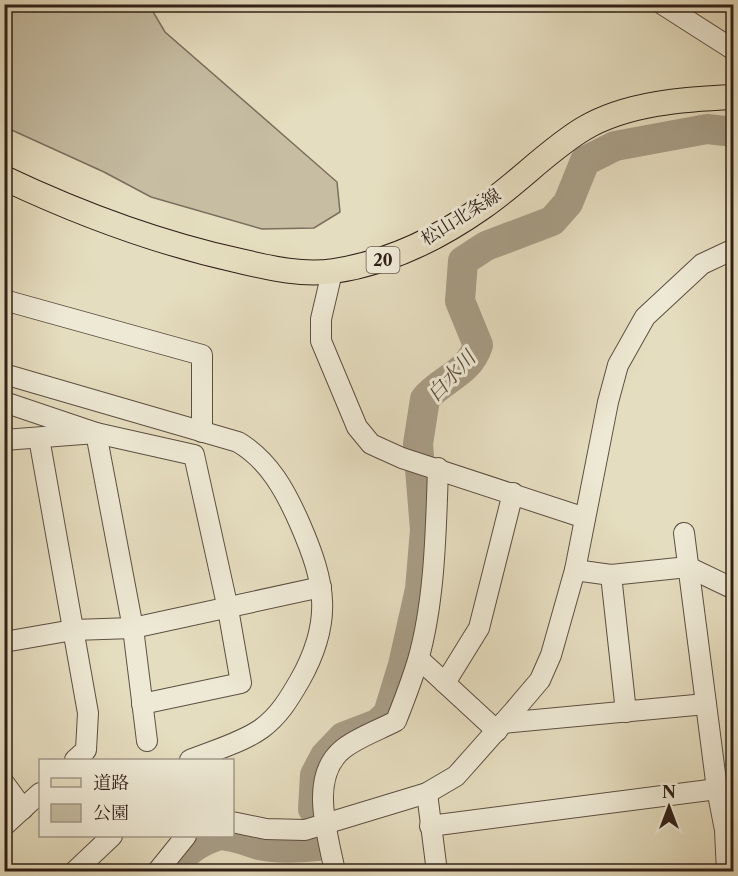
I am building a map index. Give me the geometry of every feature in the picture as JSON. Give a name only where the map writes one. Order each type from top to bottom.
[{"type":"main road","name":"松山北条線","points":[[4,178],[112,224],[185,249],[280,270],[332,272],[379,262],[425,242],[484,207],[551,152],[585,128],[623,112],[699,99],[734,97]]},
{"type":"street","points":[[662,4],[734,50]]},
{"type":"street","points":[[234,822],[266,830],[305,830],[427,793],[456,776],[500,727],[540,680],[551,655],[575,570],[608,402],[618,365],[645,317],[702,264],[734,249]]},
{"type":"street","points":[[332,272],[321,320],[321,341],[357,427],[371,444],[402,458],[585,518]]},
{"type":"street","points":[[4,300],[202,355],[202,432]]},
{"type":"street","points":[[4,374],[238,442],[255,452],[279,482],[310,548],[321,587],[324,615],[316,645],[285,706],[260,729],[192,759]]},
{"type":"street","points":[[4,402],[96,433],[194,454],[242,683],[142,704]]},
{"type":"street","points":[[4,440],[96,433]]},
{"type":"street","points":[[96,433],[133,628],[147,741]]},
{"type":"street","points":[[39,438],[88,713],[86,750],[76,759]]},
{"type":"street","points":[[335,872],[323,797],[327,770],[342,749],[396,720],[419,658],[434,564],[438,468]]},
{"type":"street","points":[[446,683],[479,628],[513,494]]},
{"type":"street","points":[[684,533],[717,789],[725,830],[727,872]]},
{"type":"street","points":[[575,570],[611,575],[688,567],[734,588]]},
{"type":"street","points":[[611,575],[626,712]]},
{"type":"street","points":[[4,642],[73,630],[133,628],[321,587]]},
{"type":"street","points":[[419,658],[500,727],[706,704]]},
{"type":"street","points":[[4,783],[23,809]]},
{"type":"street","points":[[430,826],[717,789]]},
{"type":"street","points":[[427,793],[437,872]]},
{"type":"street","points":[[4,826],[39,794]]},
{"type":"street","points":[[74,872],[111,837]]},
{"type":"street","points":[[157,872],[185,837]]},
{"type":"green space","points":[[5,4],[149,5],[165,32],[337,182],[340,212],[314,228],[262,229],[151,197],[104,172],[5,127]]},
{"type":"waterway","name":"白水川","points":[[313,809],[315,775],[325,756],[343,737],[377,724],[388,714],[403,665],[420,589],[425,530],[418,444],[425,399],[468,363],[478,345],[460,301],[463,261],[486,246],[552,221],[568,203],[585,161],[615,146],[707,129],[734,132]]},
{"type":"waterway","name":"白水川","points":[[169,872],[190,850],[214,837]]},
{"type":"waterway","name":"白水川","points":[[233,837],[259,845],[281,848],[317,846],[316,838]]}]
